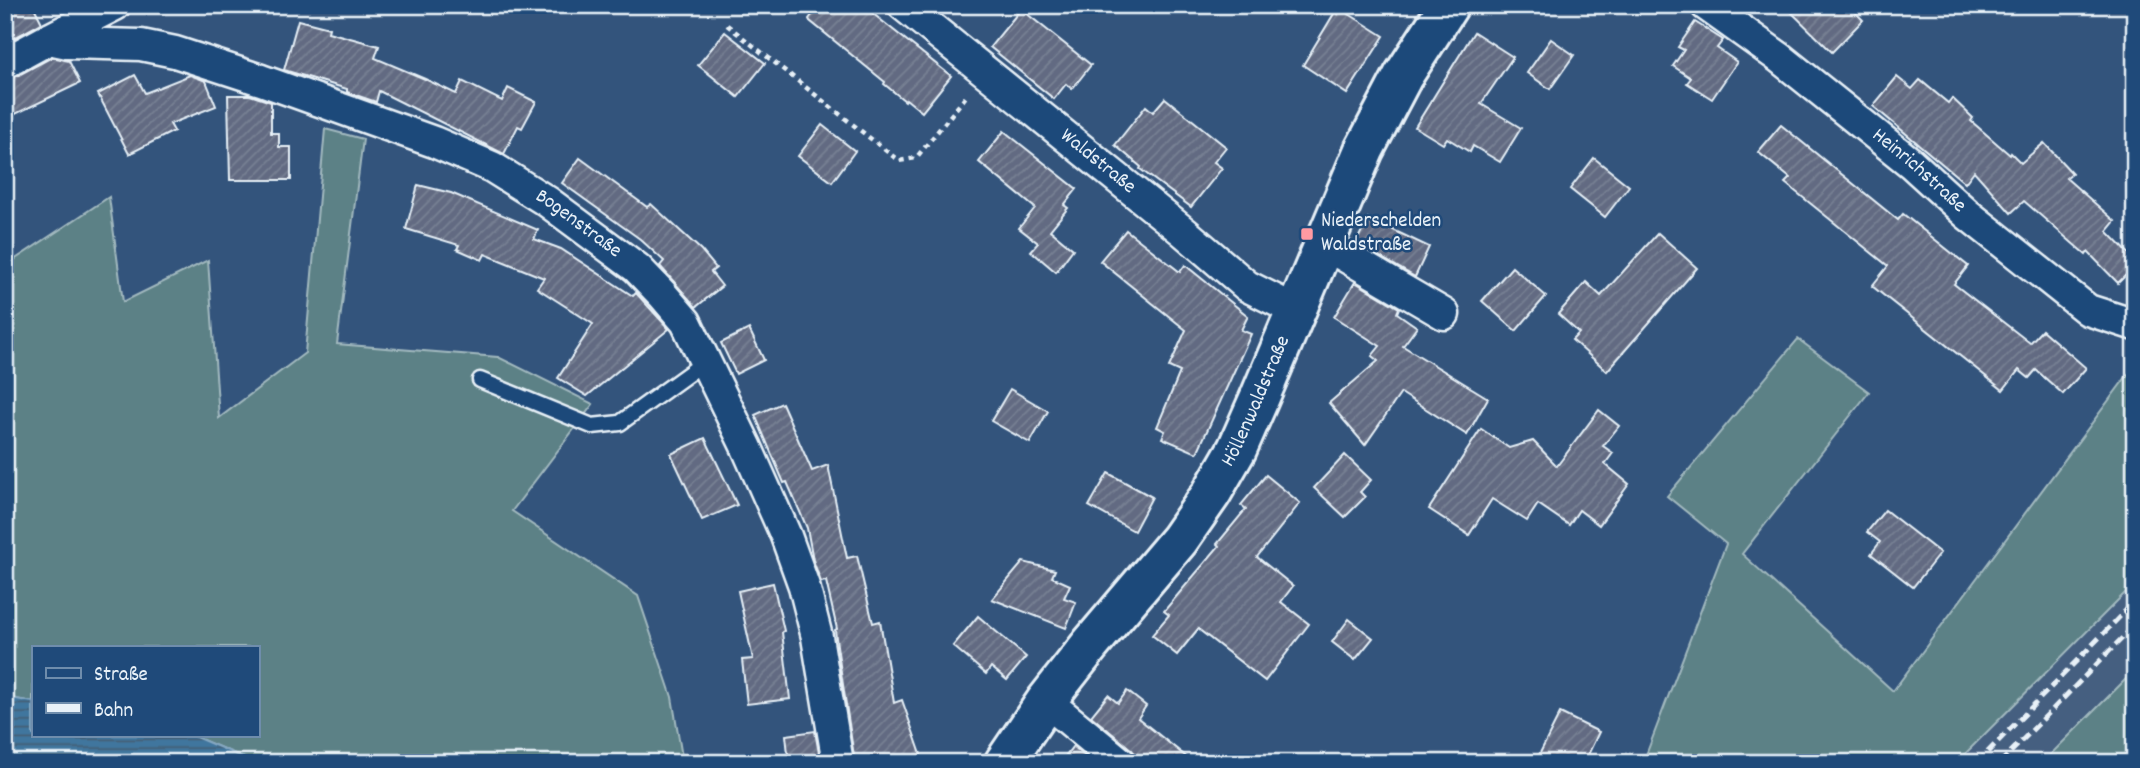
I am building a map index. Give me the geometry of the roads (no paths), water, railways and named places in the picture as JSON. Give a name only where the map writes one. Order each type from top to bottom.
[{"type":"street","points":[[5,63],[115,5]]},
{"type":"street","name":"Waldstraße","points":[[904,5],[1247,286],[1297,311]]},
{"type":"street","name":"Höllenwaldstraße","points":[[1004,763],[1046,701],[1180,540],[1211,494],[1237,449],[1376,126],[1403,76],[1448,5]]},
{"type":"street","name":"Heinrichstraße","points":[[1706,5],[1780,58],[1900,154],[1977,222],[2088,310],[2135,325]]},
{"type":"street","name":"Bogenstraße","points":[[49,39],[68,43],[141,45],[175,52],[434,142],[492,167],[559,210],[637,268],[663,294],[685,322],[706,360],[786,536],[804,586],[817,637],[838,763]]},
{"type":"street","points":[[1324,244],[1444,314]]},
{"type":"street","points":[[1046,701],[1121,763]]},
{"type":"lane","points":[[480,380],[593,426],[620,423],[706,360]]},
{"type":"railway","points":[[1977,763],[2135,601]]},
{"type":"railway","points":[[2000,763],[2135,625]]},
{"type":"place","name":"Niederschelden Waldstraße","points":[[1307,234]]}]
